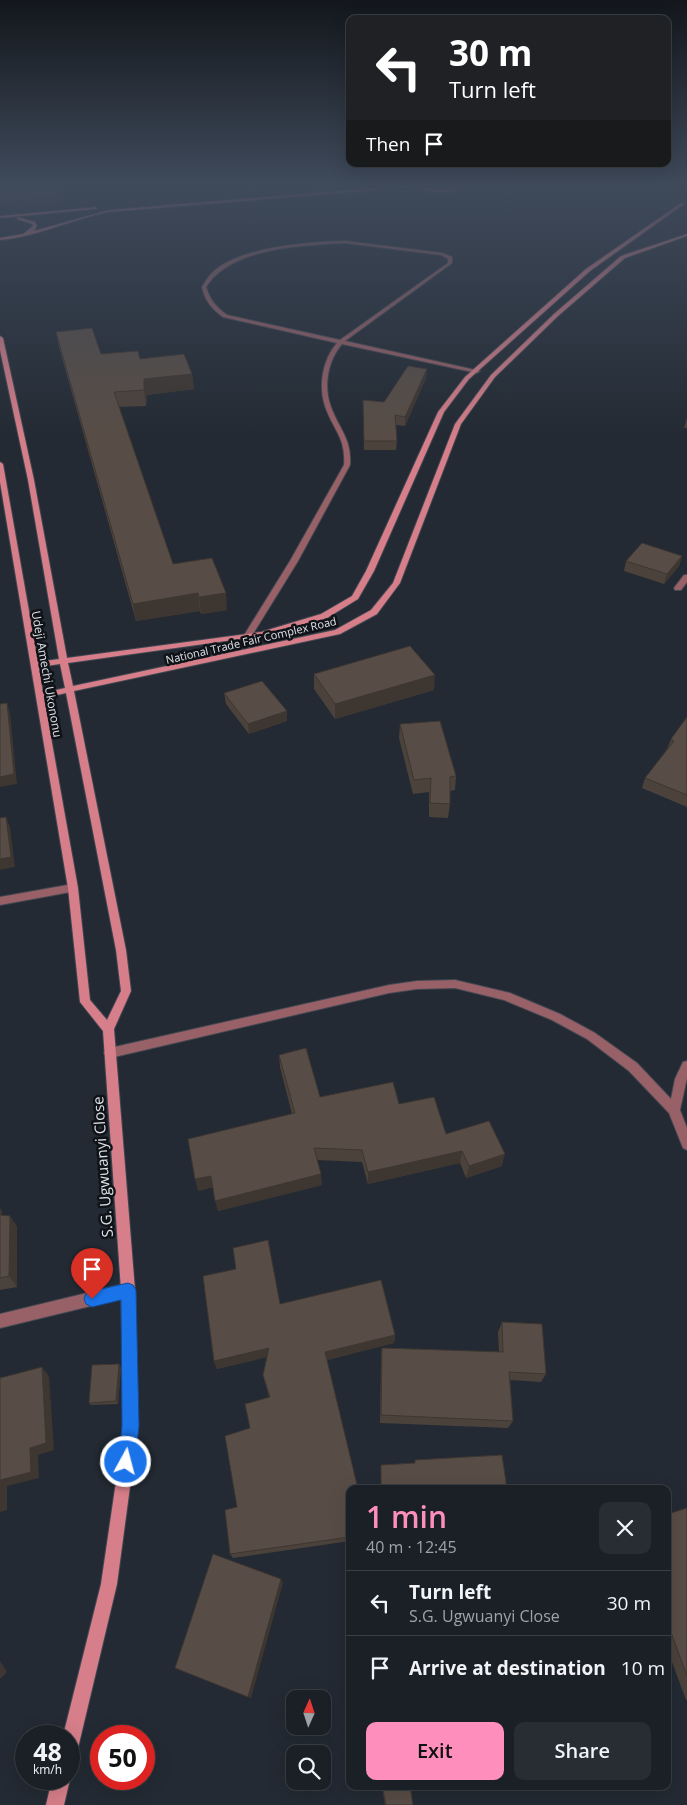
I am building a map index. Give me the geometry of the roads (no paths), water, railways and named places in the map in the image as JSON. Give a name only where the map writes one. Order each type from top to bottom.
[{"type":"main road","name":"National Trade Fair Complex Road","points":[[34,664],[247,637],[324,616],[355,597],[370,572],[441,412],[467,378],[591,268]]},
{"type":"main road","name":"National Trade Fair Complex Road","points":[[40,696],[337,632],[374,612],[396,583],[458,424],[493,376],[570,303],[610,268]]},
{"type":"main road","name":"Udeji Amechi Ukononu","points":[[0,338],[31,480],[69,691],[120,950],[126,991],[108,1029],[85,1002],[73,888],[0,464]]},
{"type":"main road","name":"S.G. Ugwuanyi Close","points":[[75,1725],[109,1584],[131,1426],[128,1290],[108,1029]]},
{"type":"main road","points":[[55,1805],[58,1790]]},
{"type":"street","points":[[222,268],[207,280],[204,286],[206,297],[211,306],[225,316],[477,371]]},
{"type":"street","points":[[247,637],[294,561],[348,465],[349,453],[346,438],[329,408],[324,386],[330,357],[341,342],[444,268]]},
{"type":"street","points":[[678,588],[687,577]]},
{"type":"street","points":[[0,901],[73,888]]},
{"type":"street","points":[[110,1053],[389,989],[417,985],[455,984],[506,996],[556,1016],[591,1036],[632,1068],[674,1110],[687,1144]]},
{"type":"street","points":[[674,1110],[681,1079],[687,1066]]},
{"type":"street","points":[[0,1320],[128,1290]]}]
